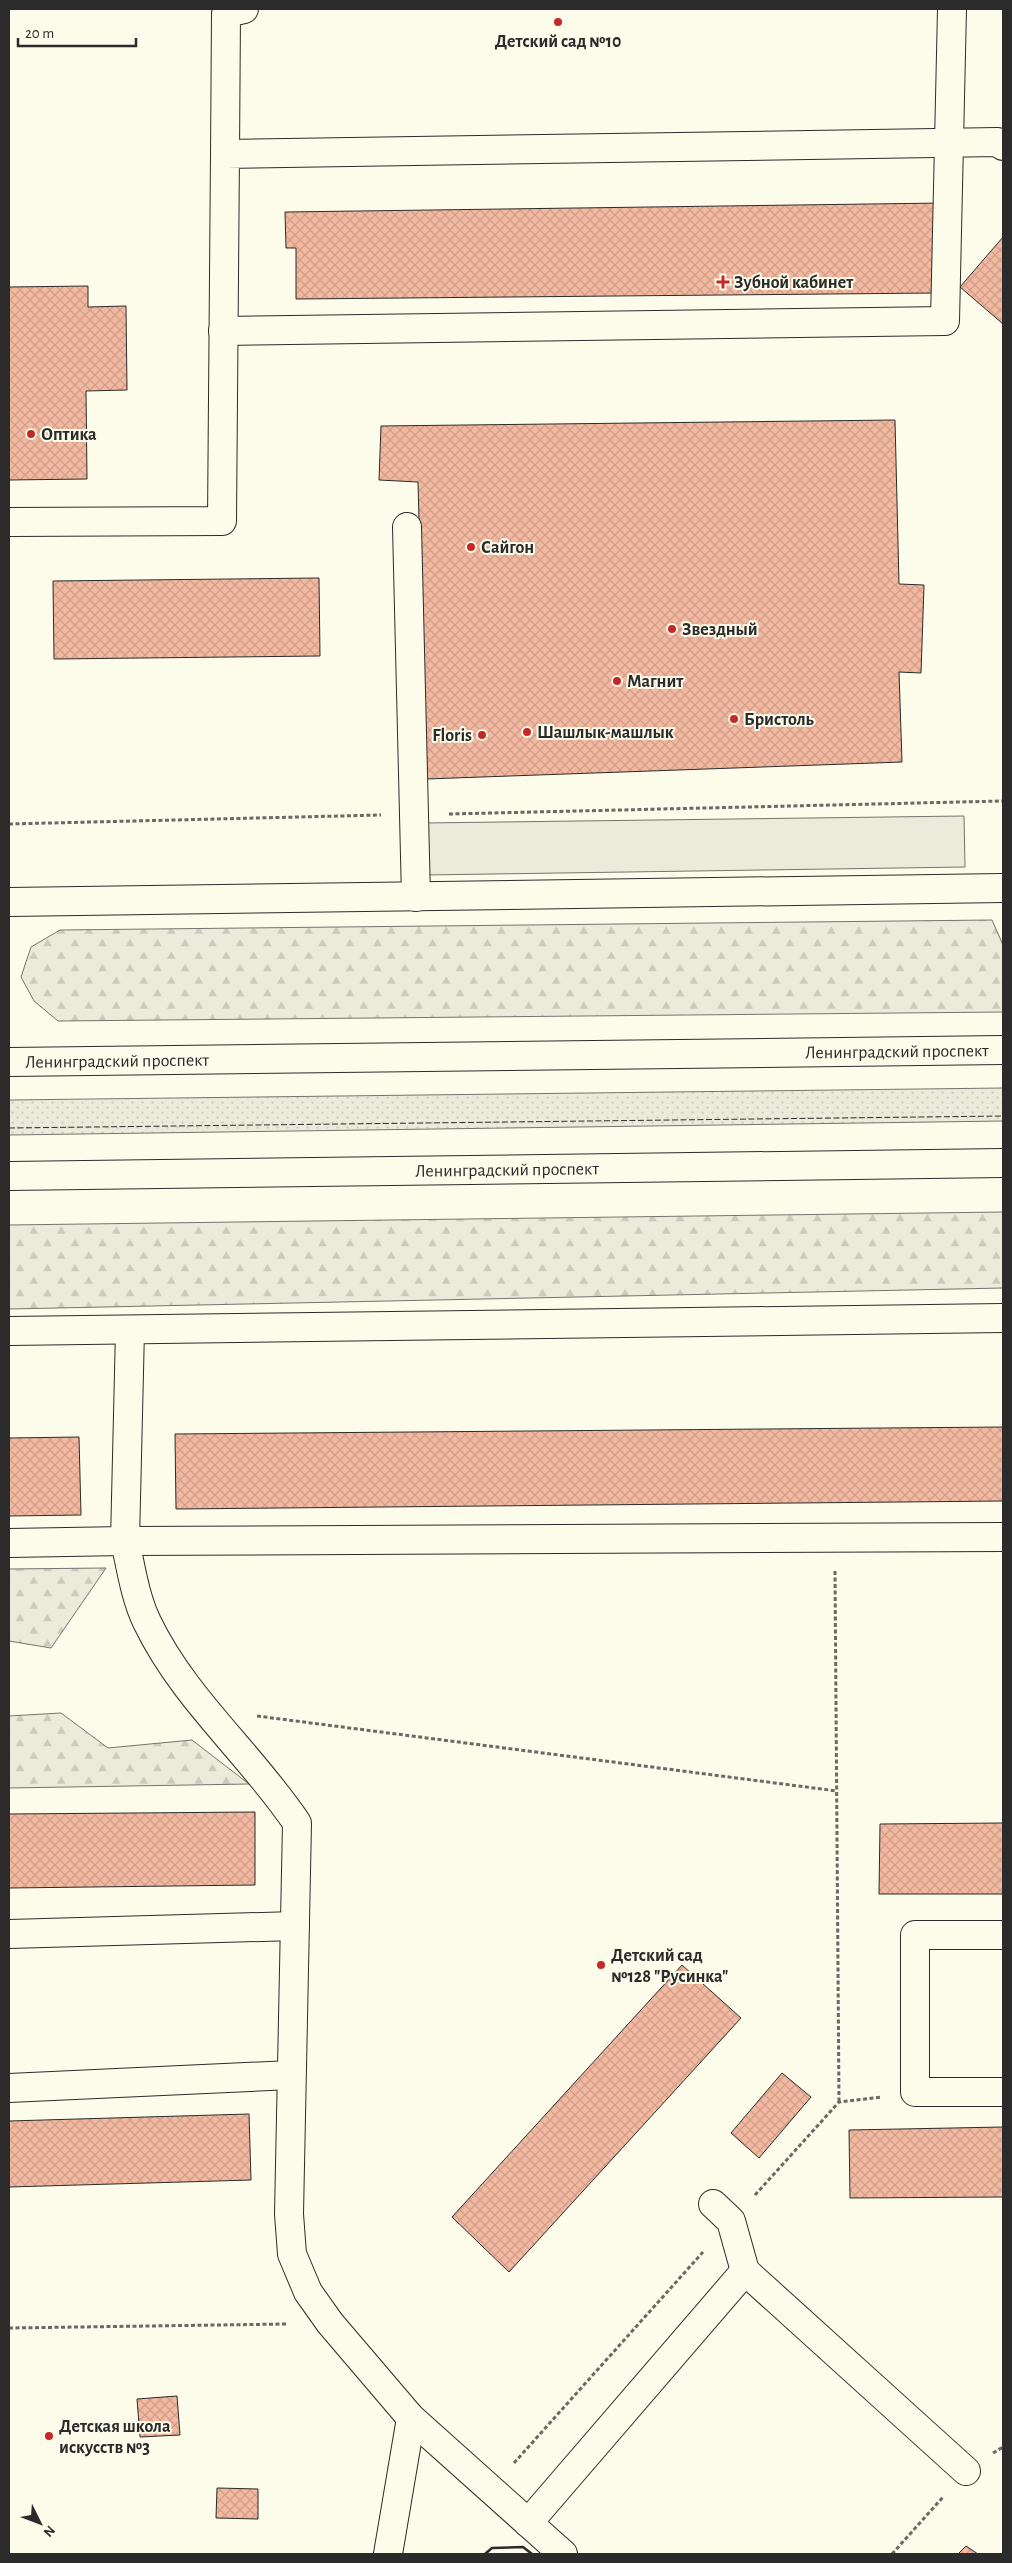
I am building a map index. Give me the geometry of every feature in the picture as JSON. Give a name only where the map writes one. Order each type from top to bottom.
[{"type":"street","points":[[9,522],[222,521],[226,13],[244,9]]},
{"type":"street","points":[[223,331],[945,321],[952,9]]},
{"type":"street","points":[[225,154],[949,142],[998,142],[1003,146]]},
{"type":"street","points":[[407,527],[412,815],[416,897]]},
{"type":"street","points":[[9,902],[1001,893]]},
{"type":"street","name":"Ленинградский проспект","points":[[9,1062],[1003,1050]]},
{"type":"street","name":"Ленинградский проспект","points":[[9,1176],[1003,1163]]},
{"type":"street","points":[[9,1331],[1003,1318]]},
{"type":"street","points":[[130,1330],[125,1541],[136,1591],[146,1621],[176,1672],[277,1793],[297,1822],[289,2214],[292,2254],[308,2292],[330,2323],[412,2418],[489,2490],[563,2554]]},
{"type":"street","points":[[9,1542],[1003,1537]]},
{"type":"street","points":[[9,1934],[295,1926]]},
{"type":"street","points":[[1003,1935],[915,1935],[915,2092],[1003,2092]]},
{"type":"street","points":[[9,2088],[291,2075]]},
{"type":"street","points":[[722,2213],[745,2271],[966,2471]]},
{"type":"street","points":[[528,2523],[745,2271]]},
{"type":"street","points":[[388,2554],[412,2418]]},
{"type":"path","points":[[9,824],[1003,800]]},
{"type":"path","points":[[835,1538],[839,2102]]},
{"type":"path","points":[[205,1709],[837,1791]]},
{"type":"path","points":[[489,2490],[722,2213],[839,2102],[915,2092]]},
{"type":"path","points":[[9,2328],[330,2323]]},
{"type":"green space","points":[[992,920],[1003,945],[1003,1012],[58,1021],[34,1001],[21,977],[31,947],[60,930]]},
{"type":"green space","points":[[1003,1088],[1003,1121],[9,1135],[9,1100]]},
{"type":"green space","points":[[1003,1212],[1003,1288],[9,1309],[9,1225]]},
{"type":"green space","points":[[106,1568],[51,1648],[9,1641],[9,1569]]},
{"type":"green space","points":[[61,1713],[108,1748],[192,1740],[249,1784],[9,1788],[9,1716]]},
{"type":"shaded area","points":[[964,816],[965,867],[425,875],[424,823]]},
{"type":"building","points":[[943,203],[936,293],[296,299],[296,248],[286,248],[285,212]]},
{"type":"building","points":[[1003,237],[1003,324],[960,287]]},
{"type":"building","points":[[88,286],[88,307],[126,306],[127,390],[86,391],[87,479],[9,480],[9,287]]},
{"type":"building","name":"Звездный","points":[[895,420],[899,584],[924,585],[921,673],[899,672],[902,762],[426,779],[418,482],[379,480],[381,426]]},
{"type":"building","points":[[319,578],[320,656],[54,659],[53,581]]},
{"type":"building","points":[[1003,1427],[1003,1501],[176,1509],[175,1434]]},
{"type":"building","points":[[79,1437],[81,1515],[9,1516],[9,1438]]},
{"type":"building","points":[[255,1812],[255,1885],[9,1888],[9,1814]]},
{"type":"building","points":[[1003,1823],[1003,1894],[879,1894],[880,1824]]},
{"type":"building","points":[[682,1965],[741,2018],[509,2272],[452,2217]]},
{"type":"building","points":[[782,2073],[811,2097],[759,2158],[731,2133]]},
{"type":"building","points":[[249,2114],[251,2180],[9,2187],[9,2121]]},
{"type":"building","points":[[1003,2127],[1003,2197],[850,2198],[849,2130]]},
{"type":"building","points":[[177,2396],[180,2435],[140,2437],[137,2399]]},
{"type":"building","points":[[217,2488],[258,2489],[258,2519],[216,2518]]},
{"type":"building","points":[[966,2546],[978,2554],[958,2554]]},
{"type":"fence","points":[[9,1128],[1003,1116]]},
{"type":"wall","points":[[485,2554],[492,2548],[523,2547],[532,2554]]},
{"type":"place","name":"Детский сад №10","points":[[558,22]]},
{"type":"place","name":"Зубной кабинет","points":[[723,282]]},
{"type":"place","name":"Оптика","points":[[31,434]]},
{"type":"place","name":"Сайгон","points":[[471,547]]},
{"type":"place","name":"Звездный","points":[[672,629]]},
{"type":"place","name":"Магнит","points":[[617,681]]},
{"type":"place","name":"Бристоль","points":[[734,719]]},
{"type":"place","name":"Шашлык-машлык","points":[[527,732]]},
{"type":"place","name":"Floris","points":[[482,735]]},
{"type":"place","name":"Детский сад №128 \"Русинка\"","points":[[601,1965]]},
{"type":"place","name":"Детская школа искусств №3","points":[[49,2436]]}]
